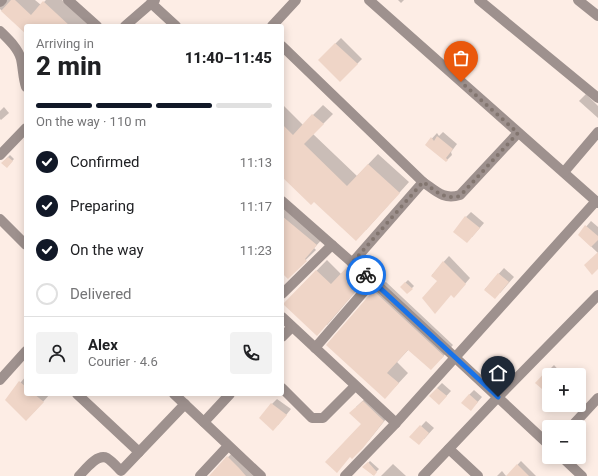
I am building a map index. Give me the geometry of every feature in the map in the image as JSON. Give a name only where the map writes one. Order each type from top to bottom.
[{"type":"street","points":[[68,0],[95,24]]},
{"type":"street","points":[[274,24],[296,0]]},
{"type":"street","points":[[345,476],[396,423],[597,202],[369,0]]},
{"type":"street","points":[[479,0],[598,98]]},
{"type":"street","points":[[578,0],[598,16]]},
{"type":"street","points":[[127,24],[153,1],[174,24]]},
{"type":"street","points":[[0,31],[13,45],[21,58],[24,79]]},
{"type":"street","points":[[284,48],[423,182],[444,196],[450,198],[460,196],[518,133]]},
{"type":"street","points":[[0,155],[24,130]]},
{"type":"street","points":[[564,172],[598,132]]},
{"type":"street","points":[[352,263],[423,182]]},
{"type":"street","points":[[284,203],[373,281],[542,438]]},
{"type":"street","points":[[0,219],[24,243]]},
{"type":"street","points":[[284,289],[332,245]]},
{"type":"street","points":[[315,348],[373,281]]},
{"type":"street","points":[[424,476],[498,397],[598,295]]},
{"type":"street","points":[[284,320],[396,423]]},
{"type":"street","points":[[284,335],[292,327]]},
{"type":"street","points":[[0,380],[24,353]]},
{"type":"street","points":[[284,390],[312,418],[320,419],[323,418],[356,386]]},
{"type":"street","points":[[79,396],[139,452]]},
{"type":"street","points":[[176,396],[260,476]]},
{"type":"street","points":[[204,422],[228,396]]},
{"type":"street","points":[[578,420],[598,398]]},
{"type":"street","points":[[79,476],[92,463],[101,458],[106,458],[124,474],[139,452],[185,404]]},
{"type":"street","points":[[200,476],[228,446]]},
{"type":"street","points":[[449,449],[478,476]]},
{"type":"street","points":[[569,464],[582,476]]},
{"type":"building","points":[[11,0],[15,0],[31,15],[43,1],[68,24],[24,24],[24,32],[1,11]]},
{"type":"building","points":[[335,43],[358,64],[340,82],[318,60]]},
{"type":"building","points":[[312,114],[324,124],[304,144],[347,186],[368,164],[400,193],[356,241],[314,202],[311,205],[284,179],[284,126],[293,135]]},
{"type":"building","points":[[437,136],[453,149],[446,158],[448,160],[446,162],[425,145],[431,137],[434,141]]},
{"type":"building","points":[[8,157],[13,161],[7,168],[1,163]]},
{"type":"building","points":[[465,216],[480,228],[467,243],[453,232]]},
{"type":"building","points":[[284,218],[317,245],[305,259],[307,261],[288,279],[284,275]]},
{"type":"building","points":[[585,225],[598,236],[598,240],[591,247],[578,235]]},
{"type":"building","points":[[598,252],[598,269],[592,275],[584,265]]},
{"type":"building","points":[[443,261],[466,284],[454,298],[451,295],[435,314],[422,298],[437,281],[431,276]]},
{"type":"building","points":[[347,267],[363,283],[317,336],[284,305],[284,303],[316,270],[331,284]]},
{"type":"building","points":[[498,273],[509,282],[495,299],[484,290]]},
{"type":"building","points":[[405,282],[413,289],[407,294],[400,287]]},
{"type":"building","points":[[372,292],[375,292],[444,356],[431,370],[408,350],[387,373],[399,383],[385,399],[326,345]]},
{"type":"building","points":[[542,376],[542,389],[535,383]]},
{"type":"building","points":[[19,381],[24,385],[24,396],[36,396],[44,402],[26,421],[5,400]]},
{"type":"building","points":[[437,388],[447,396],[439,405],[429,396]]},
{"type":"building","points":[[469,394],[478,402],[471,411],[461,403]]},
{"type":"building","points":[[363,401],[384,421],[363,448],[352,459],[350,457],[337,473],[325,462],[361,424],[349,413]]},
{"type":"building","points":[[271,403],[287,415],[273,431],[259,418]]},
{"type":"building","points":[[420,425],[429,433],[419,445],[409,437]]},
{"type":"building","points":[[227,456],[239,468],[246,476],[209,476]]},
{"type":"building","points":[[368,462],[377,472],[374,476],[362,467]]},
{"type":"building","points":[[517,464],[529,476],[506,476]]},
{"type":"way so far","points":[[366,275],[352,263],[423,182],[444,196],[450,198],[460,196],[518,133],[461,82]]},
{"type":"route","points":[[366,275],[498,397]]}]
